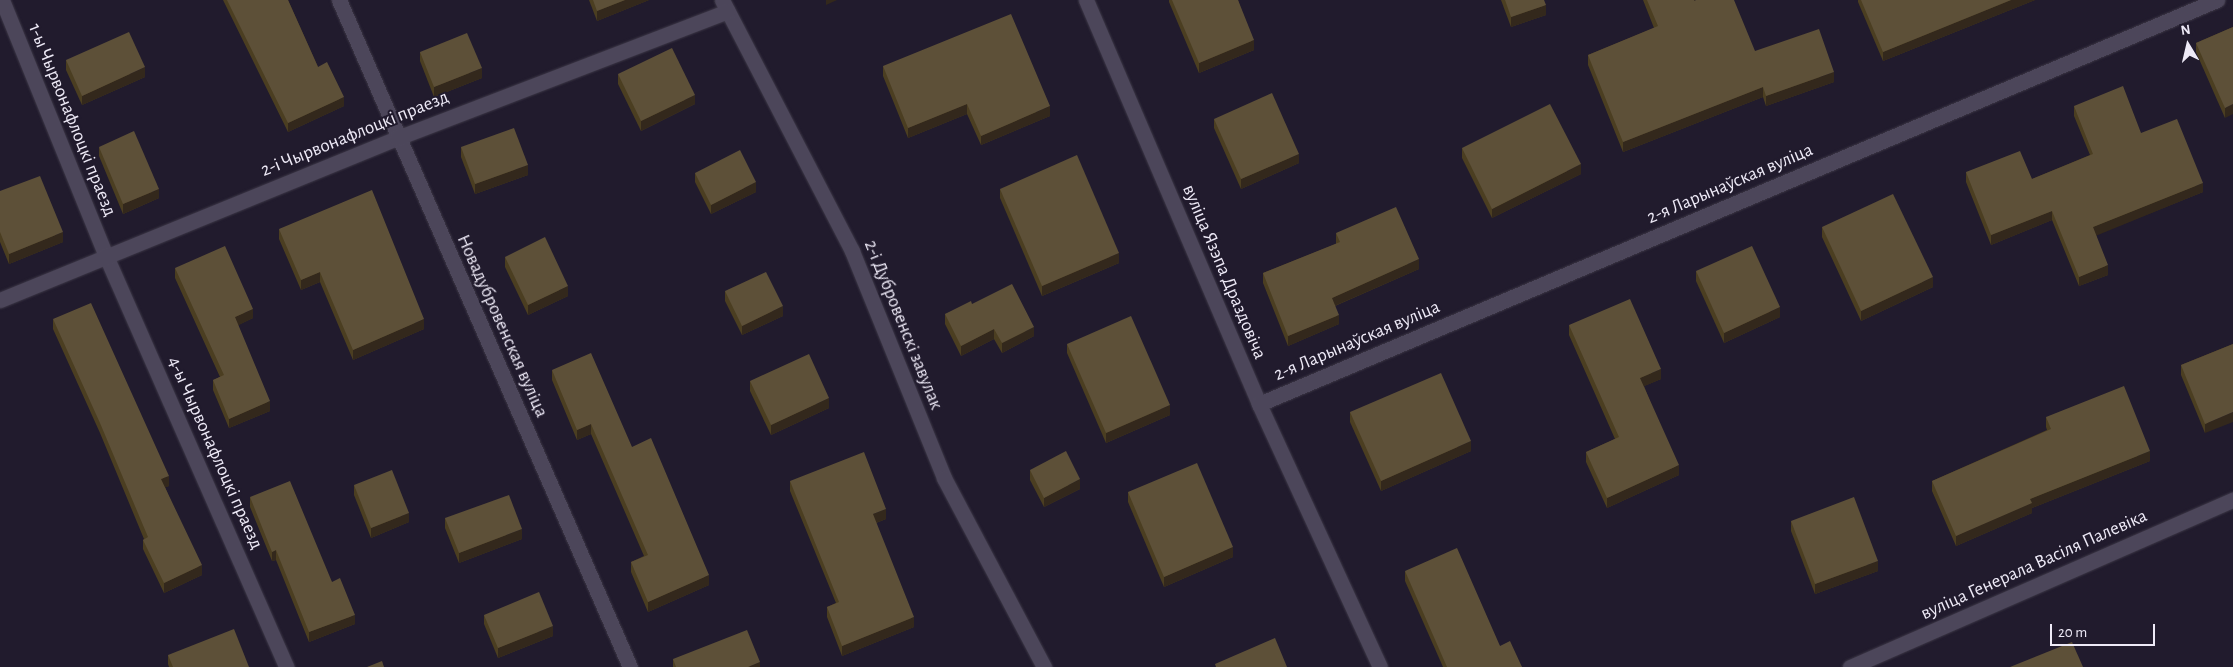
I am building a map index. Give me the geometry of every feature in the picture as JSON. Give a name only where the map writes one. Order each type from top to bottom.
[{"type":"street","name":"1-ы Чырвонафлоцкі праезд","points":[[2,0],[106,256]]},
{"type":"street","name":"Новадубровенская вуліца","points":[[339,0],[397,138],[630,667]]},
{"type":"street","name":"вуліца Язэпа Драздовіча","points":[[1086,0],[1259,404],[1380,667]]},
{"type":"street","name":"2-я Ларынаўская вуліца","points":[[1259,404],[2217,0]]},
{"type":"street","name":"2-і Чырвонафлоцкі праезд","points":[[0,300],[725,6]]},
{"type":"street","name":"2-і Дубровенскі завулак","points":[[725,6],[852,251],[944,478],[1044,667]]},
{"type":"street","name":"4-ы Чырвонафлоцкі праезд","points":[[106,256],[286,667]]},
{"type":"street","name":"вуліца Генерала Васіля Палевіка","points":[[1850,667],[2233,500]]},
{"type":"building","points":[[227,0],[288,0],[318,67],[327,62],[344,97],[288,123]]},
{"type":"building","points":[[593,0],[625,0],[597,11]]},
{"type":"building","points":[[1172,0],[1238,0],[1254,40],[1199,63]]},
{"type":"building","points":[[1505,0],[1544,0],[1546,5],[1511,17]]},
{"type":"building","points":[[1647,0],[1734,0],[1755,51],[1819,29],[1834,72],[1766,96],[1763,87],[1623,142],[1588,55],[1658,26]]},
{"type":"building","points":[[1861,0],[2011,0],[1883,52]]},
{"type":"building","points":[[1011,14],[1050,106],[981,136],[967,104],[908,128],[883,66]]},
{"type":"building","points":[[2233,27],[2233,104],[2225,108],[2196,43]]},
{"type":"building","points":[[129,32],[145,67],[82,96],[66,60]]},
{"type":"building","points":[[467,33],[482,68],[434,87],[420,52]]},
{"type":"building","points":[[672,48],[695,95],[641,121],[618,74]]},
{"type":"building","points":[[2123,86],[2141,133],[2177,119],[2203,183],[2093,227],[2108,265],[2079,277],[2052,211],[1991,235],[1966,172],[2020,151],[2032,179],[2093,154],[2074,106]]},
{"type":"building","points":[[1272,93],[1299,154],[1241,179],[1214,119]]},
{"type":"building","points":[[1550,104],[1581,164],[1492,209],[1462,148]]},
{"type":"building","points":[[514,128],[528,165],[475,184],[461,147]]},
{"type":"building","points":[[134,131],[159,189],[123,204],[99,147]]},
{"type":"building","points":[[740,150],[756,182],[711,205],[695,173]]},
{"type":"building","points":[[1077,155],[1119,253],[1042,286],[1000,189]]},
{"type":"building","points":[[40,176],[63,232],[9,254],[0,232],[0,191]]},
{"type":"building","points":[[372,190],[424,319],[353,350],[320,272],[301,280],[279,229]]},
{"type":"building","points":[[1893,194],[1933,277],[1861,311],[1822,227]]},
{"type":"building","points":[[1396,207],[1419,259],[1332,298],[1339,315],[1288,336],[1263,273],[1340,242],[1336,233]]},
{"type":"building","points":[[545,237],[568,286],[528,305],[505,257]]},
{"type":"building","points":[[225,246],[253,309],[235,317],[270,401],[229,419],[213,380],[224,375],[175,268]]},
{"type":"building","points":[[1752,246],[1780,307],[1724,333],[1696,271]]},
{"type":"building","points":[[766,272],[783,306],[742,326],[725,291]]},
{"type":"building","points":[[1012,284],[1034,327],[1002,343],[994,329],[961,346],[945,314],[971,301],[972,304]]},
{"type":"building","points":[[1630,299],[1661,369],[1640,378],[1679,465],[1607,498],[1586,452],[1619,437],[1569,325]]},
{"type":"building","points":[[91,303],[169,476],[161,479],[202,565],[164,583],[143,540],[148,537],[100,423],[53,319]]},
{"type":"building","points":[[1131,316],[1170,405],[1106,433],[1067,344]]},
{"type":"building","points":[[2233,344],[2233,412],[2205,424],[2181,365]]},
{"type":"building","points":[[591,353],[632,447],[651,438],[709,575],[648,602],[631,562],[648,555],[591,424],[577,430],[552,370]]},
{"type":"building","points":[[809,354],[829,398],[771,425],[750,381]]},
{"type":"building","points":[[1441,373],[1471,441],[1381,481],[1350,412]]},
{"type":"building","points":[[2124,386],[2150,451],[2030,499],[2032,503],[1956,536],[1932,481],[2051,429],[2046,417]]},
{"type":"building","points":[[1066,451],[1080,479],[1044,498],[1030,470]]},
{"type":"building","points":[[864,452],[886,509],[873,514],[914,617],[842,646],[827,607],[839,602],[790,481]]},
{"type":"building","points":[[1197,463],[1233,547],[1164,577],[1128,492]]},
{"type":"building","points":[[392,470],[409,513],[371,528],[354,485]]},
{"type":"building","points":[[290,481],[332,582],[340,578],[355,615],[309,632],[276,550],[272,552],[250,497]]},
{"type":"building","points":[[509,495],[522,529],[459,553],[445,518]]},
{"type":"building","points":[[1854,497],[1878,561],[1815,584],[1791,521]]},
{"type":"building","points":[[1457,548],[1500,646],[1510,641],[1522,667],[1447,667],[1405,571]]},
{"type":"building","points":[[539,592],[553,626],[498,648],[484,615]]},
{"type":"building","points":[[234,629],[249,667],[173,667],[168,655]]},
{"type":"building","points":[[747,630],[760,662],[748,667],[676,667],[673,659]]},
{"type":"building","points":[[1275,638],[1287,667],[1216,667],[1215,664]]},
{"type":"building","points":[[2072,642],[2083,667],[2010,667]]},
{"type":"building","points":[[382,661],[384,667],[367,667]]}]
